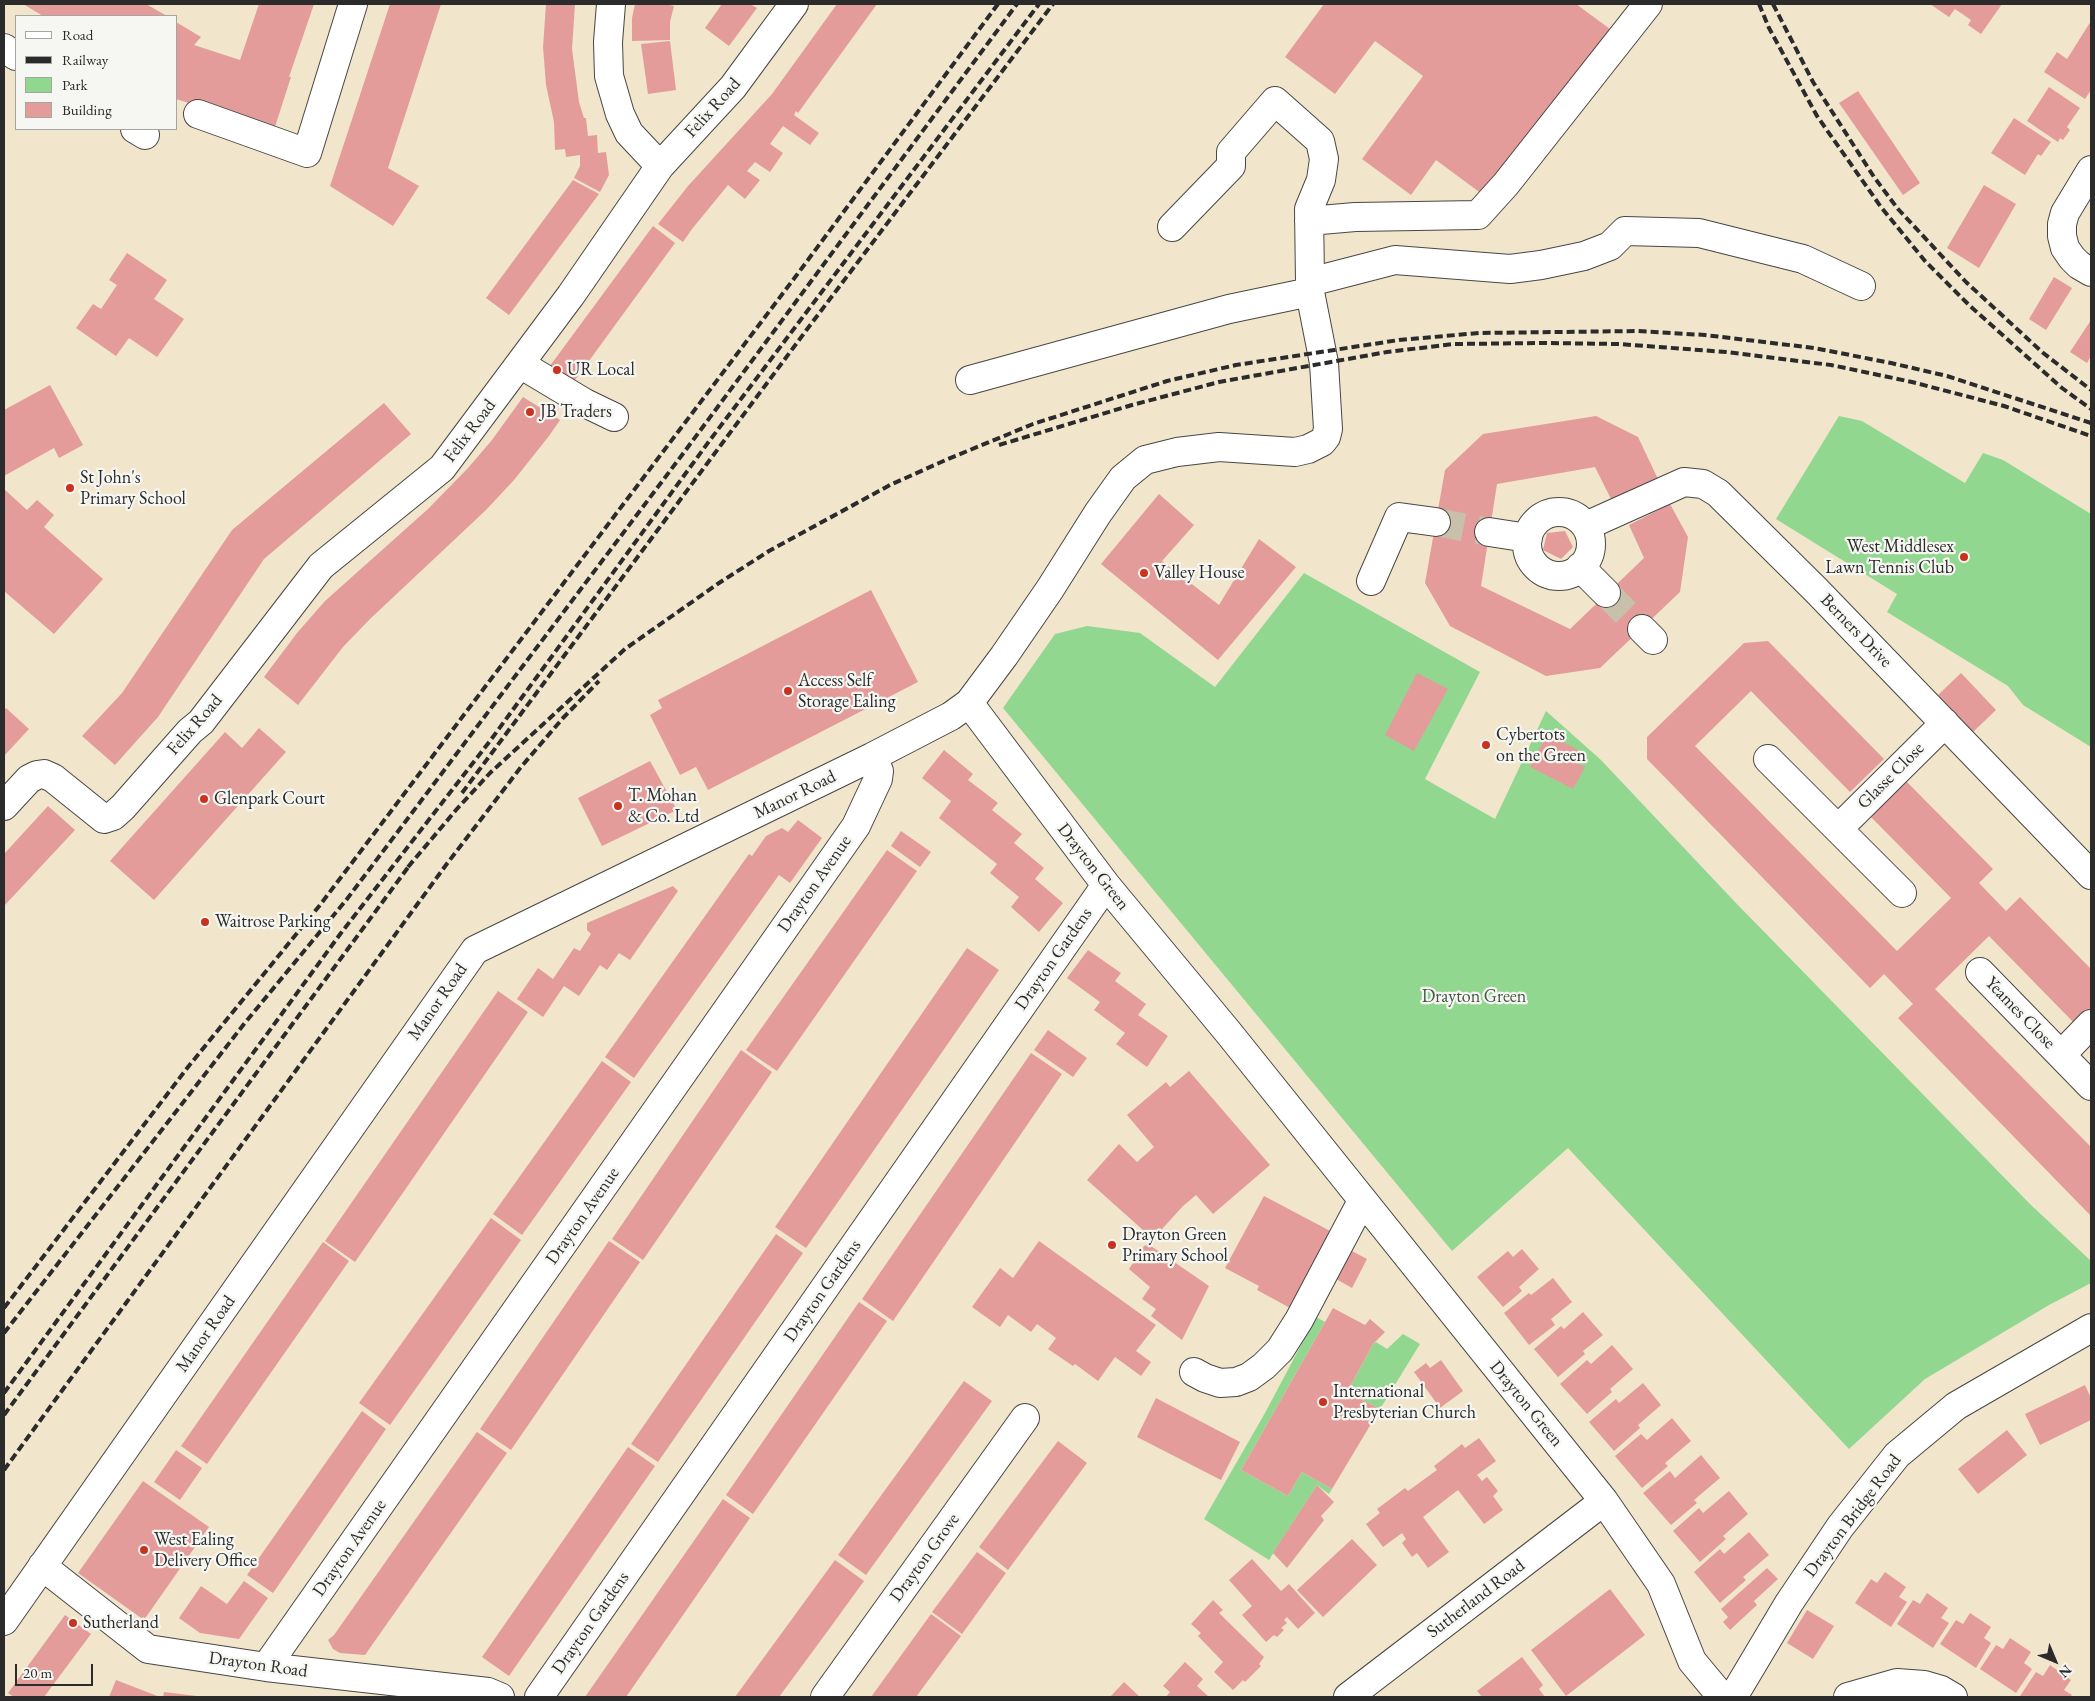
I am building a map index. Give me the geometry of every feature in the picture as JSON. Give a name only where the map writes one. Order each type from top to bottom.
[{"type":"street","points":[[198,114],[307,153],[353,4]]},
{"type":"street","points":[[611,4],[608,42],[609,76],[620,114],[629,133],[660,166]]},
{"type":"street","name":"Felix Road","points":[[4,806],[29,779],[36,775],[44,774],[53,778],[104,819],[113,816],[123,807],[190,731],[201,722],[321,566],[442,468],[570,295],[660,166],[733,88],[794,4]]},
{"type":"street","points":[[1309,221],[1355,217],[1478,215],[1506,184],[1648,4]]},
{"type":"street","points":[[4,48],[15,55]]},
{"type":"street","name":"Manor Road","points":[[4,1621],[475,950],[872,757],[951,716],[969,703],[1050,589],[1098,513],[1123,478],[1144,460],[1177,452],[1219,447],[1295,452],[1308,449],[1322,442],[1326,437],[1328,429],[1324,363],[1310,287],[1309,221],[1309,209],[1321,180],[1324,159],[1320,141],[1275,101],[1231,152],[1231,166],[1172,227]]},
{"type":"street","points":[[2091,170],[2066,213],[2062,224],[2065,248],[2079,265],[2091,272]]},
{"type":"street","points":[[970,380],[1310,287],[1395,260],[1510,269],[1584,256],[1610,246],[1625,231],[1699,233],[1803,259],[1861,286]]},
{"type":"street","points":[[520,364],[614,417]]},
{"type":"street","name":"Berners Drive","points":[[1586,526],[1684,482],[1703,484],[1718,493],[1777,550],[2091,875]]},
{"type":"street","points":[[1569,513],[1579,518],[1586,526],[1590,535],[1590,552],[1580,567],[1563,575],[1554,575],[1544,572],[1530,558],[1528,538],[1531,528],[1547,514],[1569,513]]},
{"type":"street","points":[[1371,581],[1399,517],[1436,522]]},
{"type":"street","points":[[1489,532],[1528,538]]},
{"type":"street","points":[[1580,567],[1606,593]]},
{"type":"street","name":"Drayton Green","points":[[969,703],[1106,885],[1228,1032],[1604,1501],[1661,1584],[1692,1661],[1722,1697]]},
{"type":"street","name":"Glasse Close","points":[[1838,829],[1945,723]]},
{"type":"street","name":"Drayton Avenue","points":[[266,1667],[856,826],[878,778],[879,771],[872,757]]},
{"type":"street","points":[[1768,759],[1902,894]]},
{"type":"street","name":"Drayton Gardens","points":[[540,1697],[1106,885]]},
{"type":"street","name":"Yeames Close","points":[[1980,972],[2091,1086]]},
{"type":"street","name":"Yeames Close","points":[[2060,1055],[2091,1024]]},
{"type":"street","points":[[1194,1372],[1220,1383],[1236,1382],[1264,1366],[1280,1350],[1299,1320],[1362,1201]]},
{"type":"street","name":"Drayton Bridge Road","points":[[1733,1697],[1789,1603],[1840,1527],[1898,1455],[1956,1406],[2091,1328]]},
{"type":"street","name":"Drayton Grove","points":[[825,1697],[1025,1418]]},
{"type":"street","name":"Sutherland Road","points":[[1348,1697],[1604,1501]]},
{"type":"street","name":"Drayton Road","points":[[42,1566],[148,1649],[266,1667],[488,1692],[500,1697]]},
{"type":"street","points":[[1848,1697],[1897,1683],[1924,1685],[1941,1690],[1953,1697]]},
{"type":"green space","name":"West Middlesex Lawn Tennis Club","points":[[1839,416],[1862,421],[1965,483],[1983,453],[2003,460],[2091,514],[2091,747],[2023,705],[2008,686],[1887,612],[1897,594],[1776,519]]},
{"type":"green space","name":"Drayton Green","points":[[1304,573],[1480,672],[1425,779],[1495,819],[1546,711],[1601,760],[1734,901],[2031,1205],[2091,1261],[2091,1283],[2049,1305],[1925,1379],[1849,1449],[1568,1148],[1452,1251],[1003,708],[1055,634],[1087,626],[1140,633],[1215,687]]},
{"type":"green space","points":[[1316,1317],[1325,1322],[1241,1470],[1288,1496],[1302,1472],[1332,1489],[1329,1494],[1317,1485],[1269,1560],[1204,1519],[1265,1413]]},
{"type":"green space","points":[[1403,1334],[1420,1344],[1380,1409],[1347,1392],[1373,1344],[1376,1342],[1387,1349]]},
{"type":"building","points":[[23,4],[146,4],[165,15],[41,15]]},
{"type":"building","points":[[259,4],[314,4],[289,77],[291,77],[274,130],[178,100],[178,23],[201,37],[194,45],[240,60]]},
{"type":"building","points":[[390,4],[441,4],[388,168],[419,186],[393,226],[330,186]]},
{"type":"building","points":[[546,4],[575,4],[572,49],[579,102],[584,118],[586,118],[588,136],[597,135],[598,153],[606,152],[609,175],[600,192],[574,178],[580,166],[580,155],[566,157],[565,149],[555,150],[554,122],[546,85],[543,47]]},
{"type":"building","points":[[635,4],[669,4],[674,6],[670,22],[670,40],[632,41],[632,18]]},
{"type":"building","points":[[722,4],[750,4],[757,8],[729,46],[705,28]]},
{"type":"building","points":[[837,4],[877,4],[798,113],[796,111],[794,115],[819,133],[810,145],[783,126],[770,144],[783,153],[770,172],[755,162],[747,171],[760,180],[745,199],[728,185],[683,242],[658,224],[688,186],[772,94]]},
{"type":"building","points":[[1324,4],[1576,4],[1610,29],[1486,197],[1436,160],[1411,195],[1362,159],[1423,76],[1375,41],[1335,94],[1285,57]]},
{"type":"building","points":[[1930,4],[2002,4],[1981,34],[1968,25],[1971,20],[1955,9],[1949,17]]},
{"type":"building","points":[[2091,21],[2091,90],[2085,99],[2044,72],[2057,52],[2067,59]]},
{"type":"building","points":[[670,41],[676,90],[648,94],[641,44]]},
{"type":"building","points":[[2049,87],[2080,108],[2067,127],[2070,130],[2063,140],[2060,138],[2058,142],[2027,121]]},
{"type":"building","points":[[1858,91],[1920,183],[1903,195],[1839,103]]},
{"type":"building","points":[[2014,118],[2051,142],[2041,156],[2038,154],[2025,175],[1991,153]]},
{"type":"building","points":[[573,180],[599,194],[509,315],[486,298]]},
{"type":"building","points":[[1984,185],[2016,204],[1979,268],[1947,248]]},
{"type":"building","points":[[653,226],[675,243],[567,391],[544,374]]},
{"type":"building","points":[[127,253],[167,280],[154,299],[184,319],[157,357],[129,338],[116,356],[76,328],[93,304],[101,309],[117,285],[109,280]]},
{"type":"building","points":[[2054,277],[2072,288],[2046,330],[2029,319]]},
{"type":"building","points":[[2091,320],[2091,356],[2087,363],[2070,352]]},
{"type":"building","points":[[50,385],[83,445],[59,458],[54,448],[4,476],[4,410]]},
{"type":"building","points":[[523,397],[560,420],[549,436],[514,480],[486,510],[370,619],[343,647],[298,705],[264,677],[297,633],[325,601],[428,509],[468,468],[492,440]]},
{"type":"building","points":[[384,403],[411,434],[264,559],[158,717],[115,765],[82,736],[122,693],[232,530]]},
{"type":"building","points":[[1596,416],[1638,437],[1658,479],[1613,503],[1595,467],[1497,484],[1481,586],[1570,629],[1644,558],[1629,525],[1670,504],[1688,537],[1680,592],[1600,668],[1546,676],[1450,626],[1425,583],[1445,470],[1483,434]]},
{"type":"building","points":[[4,489],[27,510],[37,500],[54,515],[44,527],[103,579],[54,634],[4,591]]},
{"type":"building","name":"Valley House","points":[[1159,494],[1194,525],[1162,561],[1219,605],[1259,539],[1296,567],[1218,660],[1101,564]]},
{"type":"building","points":[[1565,531],[1573,547],[1561,559],[1543,550],[1547,533]]},
{"type":"building","name":"Access Self Storage Ealing","points":[[871,590],[918,682],[708,790],[696,767],[680,775],[650,715],[662,708],[658,700]]},
{"type":"building","points":[[1768,641],[1884,759],[1850,792],[1751,691],[1695,746],[1897,951],[1951,898],[1866,812],[1902,777],[1993,869],[1979,883],[2006,911],[2020,897],[2091,969],[2091,1013],[2078,1027],[1989,936],[1935,989],[2091,1147],[2091,1216],[1898,1018],[1913,1004],[1884,974],[1870,988],[1647,759],[1647,737],[1744,643]]},
{"type":"building","points":[[1417,673],[1448,689],[1414,751],[1385,735]]},
{"type":"building","points":[[1961,673],[1996,710],[1973,732],[1938,695]]},
{"type":"building","points":[[6,708],[29,729],[4,756],[4,711]]},
{"type":"building","name":"Glenpark Court","points":[[259,728],[286,752],[154,900],[110,861],[225,732],[242,748]]},
{"type":"building","points":[[1547,734],[1584,753],[1579,764],[1585,767],[1573,789],[1530,767]]},
{"type":"building","points":[[944,750],[973,774],[968,780],[998,803],[992,810],[1022,834],[1014,843],[1044,868],[1035,879],[1063,903],[1039,932],[1011,907],[1019,897],[990,873],[997,864],[939,818],[951,801],[922,778]]},
{"type":"building","points":[[650,761],[677,810],[602,846],[578,798]]},
{"type":"building","points":[[48,806],[75,830],[4,906],[4,854]]},
{"type":"building","points":[[798,820],[822,838],[790,883],[779,875],[634,1078],[605,1057],[749,854],[752,856],[766,836],[782,828],[788,832]]},
{"type":"building","points":[[901,831],[931,852],[920,867],[891,846]]},
{"type":"building","points":[[887,850],[917,871],[777,1071],[746,1050]]},
{"type":"building","points":[[673,886],[678,891],[630,960],[619,953],[607,970],[600,965],[579,996],[564,986],[543,1017],[517,999],[538,968],[553,979],[574,948],[580,951],[591,934],[587,930],[587,923]]},
{"type":"building","points":[[967,948],[999,970],[806,1248],[775,1227]]},
{"type":"building","points":[[1088,950],[1121,973],[1115,981],[1146,1004],[1138,1015],[1168,1036],[1147,1067],[1116,1044],[1125,1033],[1094,1010],[1100,1002],[1067,978]]},
{"type":"building","points":[[498,991],[528,1012],[355,1262],[325,1241]]},
{"type":"building","points":[[1048,1030],[1087,1058],[1073,1077],[1034,1050]]},
{"type":"building","points":[[741,1050],[772,1072],[643,1260],[612,1239]]},
{"type":"building","points":[[1031,1053],[1062,1074],[893,1321],[862,1299]]},
{"type":"building","points":[[602,1061],[631,1082],[522,1235],[493,1214]]},
{"type":"building","points":[[1189,1071],[1270,1165],[1213,1214],[1196,1195],[1183,1206],[1153,1239],[1087,1180],[1119,1144],[1137,1162],[1154,1147],[1127,1115],[1166,1082],[1170,1087]]},
{"type":"building","points":[[1264,1196],[1353,1243],[1350,1250],[1367,1259],[1352,1288],[1336,1279],[1292,1309],[1257,1290],[1259,1286],[1225,1268]]},
{"type":"building","points":[[491,1218],[521,1240],[390,1425],[359,1403]]},
{"type":"building","points":[[776,1234],[803,1253],[658,1462],[631,1444]]},
{"type":"building","points":[[609,1241],[640,1262],[511,1450],[480,1429]]},
{"type":"building","points":[[1039,1241],[1156,1325],[1136,1351],[1151,1362],[1141,1376],[1115,1357],[1098,1381],[1075,1364],[1073,1366],[1048,1349],[1056,1338],[1037,1324],[1031,1332],[1008,1315],[1000,1327],[972,1307],[1000,1268],[1013,1278]]},
{"type":"building","points":[[323,1242],[349,1261],[207,1464],[181,1446]]},
{"type":"building","points":[[1148,1244],[1209,1286],[1182,1340],[1151,1316],[1156,1309],[1142,1299],[1150,1287],[1129,1269],[1144,1246]]},
{"type":"building","points":[[1522,1249],[1539,1269],[1519,1287],[1522,1291],[1503,1307],[1477,1277],[1508,1251],[1513,1257]]},
{"type":"building","points":[[1553,1278],[1572,1302],[1551,1319],[1555,1325],[1529,1345],[1504,1313],[1529,1293],[1531,1295]]},
{"type":"building","points":[[859,1302],[887,1321],[753,1514],[726,1495]]},
{"type":"building","name":"International Presbyterian Church","points":[[1333,1308],[1365,1325],[1370,1319],[1385,1332],[1373,1344],[1347,1392],[1380,1409],[1332,1489],[1302,1472],[1288,1496],[1241,1470]]},
{"type":"building","points":[[1583,1312],[1603,1335],[1583,1351],[1585,1354],[1558,1377],[1534,1349],[1561,1326],[1564,1329]]},
{"type":"building","points":[[1612,1345],[1633,1369],[1610,1389],[1612,1392],[1587,1414],[1560,1384],[1587,1360],[1591,1364]]},
{"type":"building","points":[[1441,1360],[1463,1391],[1440,1408],[1414,1372],[1426,1363],[1430,1368]]},
{"type":"building","points":[[964,1381],[992,1401],[866,1575],[838,1555]]},
{"type":"building","points":[[1643,1383],[1661,1405],[1638,1425],[1640,1428],[1614,1451],[1589,1422],[1616,1399],[1619,1403]]},
{"type":"building","points":[[2085,1385],[2091,1398],[2091,1420],[2040,1445],[2025,1414]]},
{"type":"building","points":[[1156,1398],[1240,1442],[1221,1480],[1137,1437]]},
{"type":"building","points":[[362,1411],[386,1429],[273,1593],[247,1575]]},
{"type":"building","points":[[1672,1418],[1691,1441],[1665,1463],[1668,1466],[1642,1488],[1615,1456],[1641,1434],[1647,1440]]},
{"type":"building","points":[[2007,1430],[2027,1455],[1978,1494],[1958,1469]]},
{"type":"building","points":[[477,1432],[507,1453],[365,1655],[340,1653],[333,1649],[328,1640],[334,1635]]},
{"type":"building","points":[[1479,1438],[1496,1461],[1477,1475],[1482,1481],[1487,1477],[1498,1491],[1493,1496],[1503,1510],[1484,1524],[1458,1490],[1423,1517],[1449,1552],[1428,1568],[1417,1553],[1412,1557],[1402,1543],[1406,1539],[1402,1533],[1383,1547],[1366,1524],[1380,1513],[1377,1509],[1405,1488],[1408,1491],[1437,1470],[1434,1466],[1462,1444],[1465,1448]]},
{"type":"building","points":[[1058,1441],[1087,1463],[1008,1570],[979,1547]]},
{"type":"building","points":[[628,1447],[655,1466],[509,1676],[482,1657]]},
{"type":"building","points":[[176,1450],[202,1468],[180,1500],[154,1482]]},
{"type":"building","points":[[1701,1455],[1720,1478],[1694,1500],[1697,1503],[1671,1525],[1643,1493],[1670,1471],[1675,1478]]},
{"type":"building","name":"West Ealing Delivery Office","points":[[143,1481],[209,1527],[144,1620],[78,1573]]},
{"type":"building","points":[[1317,1485],[1334,1502],[1321,1516],[1324,1520],[1287,1568],[1273,1553]]},
{"type":"building","points":[[1729,1491],[1748,1514],[1723,1536],[1726,1539],[1700,1562],[1673,1531],[1699,1508],[1703,1513]]},
{"type":"building","points":[[723,1499],[750,1518],[626,1697],[585,1697]]},
{"type":"building","points":[[1749,1532],[1769,1555],[1743,1577],[1746,1580],[1720,1603],[1694,1572],[1720,1549],[1724,1554]]},
{"type":"building","points":[[1352,1539],[1377,1565],[1323,1617],[1297,1590]]},
{"type":"building","points":[[977,1552],[1006,1573],[962,1634],[932,1612]]},
{"type":"building","points":[[1252,1559],[1281,1591],[1289,1584],[1315,1613],[1298,1629],[1287,1617],[1284,1620],[1287,1623],[1281,1628],[1284,1630],[1277,1637],[1274,1635],[1266,1642],[1242,1615],[1252,1606],[1229,1580]]},
{"type":"building","points":[[835,1560],[864,1581],[827,1632],[779,1697],[735,1697]]},
{"type":"building","points":[[1767,1568],[1778,1579],[1754,1601],[1757,1605],[1730,1630],[1723,1622],[1728,1617],[1721,1609]]},
{"type":"building","points":[[1885,1572],[1906,1587],[1899,1597],[1907,1602],[1891,1627],[1855,1603],[1871,1579],[1877,1583]]},
{"type":"building","points":[[244,1581],[268,1598],[239,1639],[200,1633],[179,1618],[201,1586],[227,1604]]},
{"type":"building","points":[[1610,1589],[1645,1635],[1566,1696],[1531,1650]]},
{"type":"building","points":[[1927,1593],[1948,1608],[1941,1618],[1949,1623],[1933,1648],[1897,1624],[1913,1600],[1920,1604]]},
{"type":"building","points":[[1213,1600],[1223,1610],[1219,1613],[1264,1657],[1259,1664],[1261,1666],[1245,1682],[1243,1680],[1233,1690],[1214,1672],[1223,1662],[1198,1636],[1201,1633],[1191,1624]]},
{"type":"building","points":[[1807,1610],[1834,1626],[1813,1659],[1787,1643]]},
{"type":"building","points":[[1970,1613],[1991,1627],[1984,1638],[1991,1643],[1976,1668],[1940,1644],[1956,1620],[1963,1624]]},
{"type":"building","points":[[931,1614],[961,1636],[916,1697],[871,1697]]},
{"type":"building","points":[[65,1615],[91,1634],[44,1697],[14,1697],[8,1693]]},
{"type":"building","points":[[2010,1638],[2031,1652],[2024,1663],[2032,1669],[2016,1693],[1980,1669],[1996,1645],[2003,1649]]},
{"type":"building","points":[[1522,1657],[1543,1685],[1539,1689],[1545,1697],[1482,1697],[1477,1691]]},
{"type":"building","points":[[1185,1662],[1203,1679],[1197,1686],[1209,1697],[1166,1697],[1170,1692],[1163,1686]]},
{"type":"building","points":[[2050,1665],[2071,1680],[2064,1690],[2072,1695],[2070,1697],[2020,1696],[2036,1672],[2043,1676]]},
{"type":"building","points":[[116,1680],[160,1697],[109,1697]]},
{"type":"building","points":[[1124,1682],[1140,1697],[1110,1697]]},
{"type":"building","points":[[164,1692],[197,1696],[197,1697],[163,1697]]},
{"type":"tunnel","points":[[1436,522],[1489,532]]},
{"type":"tunnel","points":[[1606,593],[1642,629]]},
{"type":"railway","points":[[4,1308],[188,1067],[320,905],[796,276],[998,4]]},
{"type":"railway","points":[[4,1333],[244,1024],[347,899],[682,455],[1017,4]]},
{"type":"railway","points":[[4,1393],[341,933],[490,741],[710,440],[1039,4]]},
{"type":"railway","points":[[462,793],[808,328],[1053,4]]},
{"type":"railway","points":[[1759,4],[1769,28],[1817,116],[1881,207],[1925,261],[1970,306],[2062,388],[2091,409]]},
{"type":"railway","points":[[1773,4],[1813,82],[1874,177],[1898,209],[1966,282],[2042,352],[2091,390]]},
{"type":"railway","points":[[408,867],[490,773],[625,649],[719,583],[769,551],[890,485],[1033,424],[1167,381],[1236,365],[1399,340],[1479,333],[1637,331],[1705,335],[1814,348],[1891,363],[1947,376],[2091,423]]},
{"type":"railway","points":[[999,445],[1132,405],[1219,382],[1387,352],[1454,344],[1544,343],[1619,344],[1726,352],[1831,365],[1912,382],[2004,406],[2091,436]]},
{"type":"railway","points":[[4,1470],[446,865],[521,767],[563,718],[599,681]]},
{"type":"railway","points":[[4,1415],[412,862]]},
{"type":"place","name":"UR Local","points":[[557,370]]},
{"type":"place","name":"JB Traders","points":[[530,412]]},
{"type":"place","name":"St John's Primary School","points":[[70,488]]},
{"type":"place","name":"West Middlesex Lawn Tennis Club","points":[[1964,557]]},
{"type":"place","name":"Valley House","points":[[1144,573]]},
{"type":"place","name":"Access Self Storage Ealing","points":[[788,691]]},
{"type":"place","name":"Cybertots on the Green","points":[[1486,745]]},
{"type":"place","name":"Glenpark Court","points":[[204,799]]},
{"type":"place","name":"T. Mohan & Co. Ltd","points":[[618,806]]},
{"type":"place","name":"Waitrose Parking","points":[[205,922]]},
{"type":"place","name":"Drayton Green Primary School","points":[[1112,1245]]},
{"type":"place","name":"International Presbyterian Church","points":[[1323,1402]]},
{"type":"place","name":"West Ealing Delivery Office","points":[[144,1550]]},
{"type":"place","name":"Sutherland","points":[[73,1623]]}]
